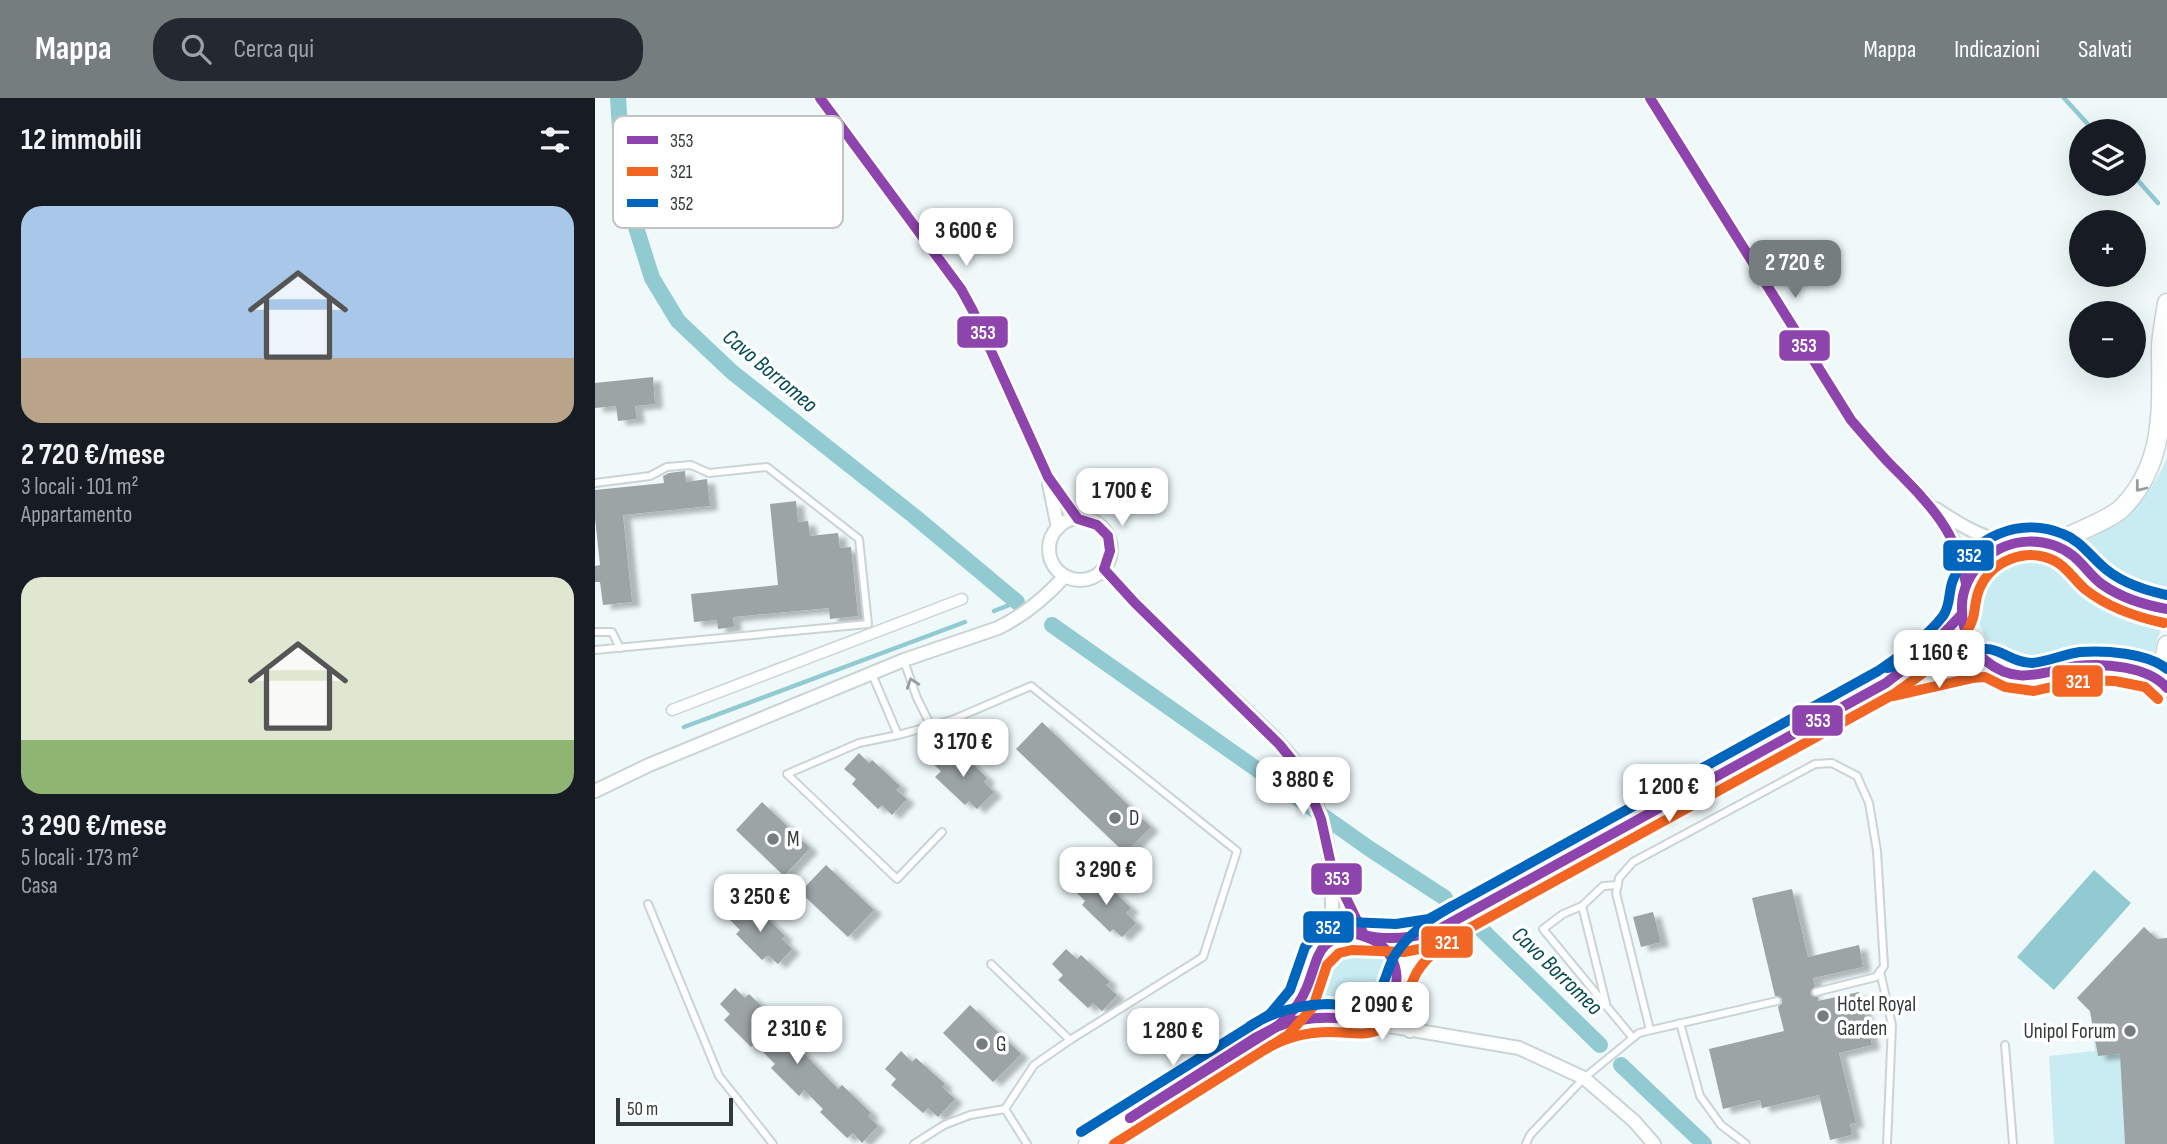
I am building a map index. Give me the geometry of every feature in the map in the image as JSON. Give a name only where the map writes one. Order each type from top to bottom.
[{"type":"main road","points":[[2053,545],[2069,534],[2121,509],[2144,484],[2159,452],[2164,427],[2161,344],[2167,303]]},
{"type":"main road","points":[[2167,609],[2141,604],[2119,594],[2093,577],[2071,554],[2053,545],[2027,541],[2010,544],[1985,558],[1966,584],[1962,602],[1962,614],[1969,640],[1980,656],[2009,674],[2034,677],[2081,666],[2117,667],[2151,674],[2167,686]]},
{"type":"main road","points":[[1088,1144],[1279,1025],[1303,997],[1315,957],[1332,940],[1348,934],[1413,938],[1434,932],[1886,683],[1927,651],[1962,614]]},
{"type":"main road","points":[[2167,645],[2164,662],[2167,686]]},
{"type":"main road","points":[[1886,683],[1970,664],[1989,663]]},
{"type":"main road","points":[[1310,976],[1317,1002],[1327,1012],[1350,1022],[1373,1017],[1383,1011],[1392,1000],[1414,953],[1434,932]]},
{"type":"main road","points":[[1368,936],[1384,945],[1393,958],[1397,967],[1397,985]]},
{"type":"main road","points":[[1279,1025],[1337,1018]]},
{"type":"street","points":[[820,98],[833,116]]},
{"type":"street","points":[[1650,98],[1851,420],[1933,507],[1967,529],[1990,540],[2010,544]]},
{"type":"street","points":[[843,129],[961,289],[1048,477],[1078,519]]},
{"type":"street","points":[[1048,477],[1058,528]]},
{"type":"street","points":[[1933,507],[1956,543],[1964,565],[1966,584]]},
{"type":"street","points":[[1078,519],[1098,524],[1110,540],[1109,560],[1104,569],[1086,580],[1065,576],[1053,563],[1050,554],[1053,535],[1058,528],[1078,519]]},
{"type":"street","points":[[1104,569],[1135,603],[1279,744],[1307,781],[1328,844],[1332,869],[1332,940]]},
{"type":"street","points":[[595,791],[649,765],[904,660],[1012,621],[1041,602],[1065,576]]},
{"type":"street","points":[[673,710],[962,599]]},
{"type":"street","points":[[1332,869],[1368,936]]},
{"type":"street","points":[[1397,985],[1397,1007],[1401,1020],[1410,1031]]},
{"type":"street","points":[[1360,1021],[1519,1048],[1584,1078],[1634,1121],[1654,1144]]},
{"type":"lane","points":[[595,483],[650,477],[667,467],[691,465],[709,473],[767,467],[859,539],[868,624],[595,650]]},
{"type":"lane","points":[[595,632],[612,632],[620,648]]},
{"type":"lane","points":[[904,660],[920,705],[931,726]]},
{"type":"lane","points":[[872,674],[898,735]]},
{"type":"lane","points":[[914,1144],[944,1125],[961,1118],[1005,1109],[1034,1065],[1203,957],[1237,851],[1031,686],[952,720],[859,743],[787,774],[897,879],[942,832]]},
{"type":"lane","points":[[1650,1030],[1616,893],[1619,878],[1633,862],[1815,764],[1832,764],[1857,776],[1869,803],[1878,851],[1884,966],[1876,977],[1816,992]]},
{"type":"lane","points":[[1618,886],[1603,886],[1582,906],[1563,914],[1543,929],[1632,1037]]},
{"type":"lane","points":[[648,904],[719,1076],[773,1144]]},
{"type":"lane","points":[[1582,906],[1606,1006]]},
{"type":"lane","points":[[991,964],[1070,1040]]},
{"type":"lane","points":[[1880,971],[1892,1025],[1887,1144]]},
{"type":"lane","points":[[1526,1144],[1530,1135],[1584,1078],[1639,1032],[1777,1001]]},
{"type":"lane","points":[[1680,1023],[1700,1096],[1721,1125],[1746,1144]]},
{"type":"lane","points":[[2005,1045],[2013,1144]]},
{"type":"lane","points":[[1005,1109],[1027,1144]]},
{"type":"shaded area","points":[[2167,458],[2167,588],[2131,585],[2115,576],[2081,540],[2109,527],[2133,509],[2152,486]]},
{"type":"shaded area","points":[[2045,553],[2066,562],[2091,590],[2114,605],[2144,616],[2167,618],[2157,640],[2153,664],[2090,654],[2027,665],[2006,658],[1995,649],[1980,626],[1978,599],[1982,586],[1989,574],[2004,560]]},
{"type":"shaded area","points":[[2094,870],[2131,903],[2054,990],[2017,957]]},
{"type":"shaded area","name":"Unipol Forum","points":[[2144,927],[2157,939],[2167,938],[2167,1144],[2054,1144],[2049,1056],[2095,1051],[2090,1011],[2077,998]]},
{"type":"shaded area","points":[[1354,944],[1367,947],[1378,954],[1385,965],[1388,978],[1385,991],[1378,1002],[1367,1009],[1354,1012],[1341,1009],[1330,1002],[1323,991],[1320,978],[1323,965],[1330,954],[1341,947]]},
{"type":"building","points":[[653,377],[655,404],[635,406],[637,419],[618,421],[616,406],[595,408],[595,383]]},
{"type":"building","points":[[685,471],[686,482],[707,479],[710,506],[623,515],[632,602],[603,605],[600,582],[595,582],[595,566],[600,565],[595,490],[664,483],[663,476]]},
{"type":"building","points":[[796,501],[798,522],[808,521],[810,536],[838,533],[840,548],[851,547],[858,616],[830,619],[829,608],[733,617],[734,627],[718,629],[717,620],[694,622],[691,594],[778,585],[770,504]]},
{"type":"building","points":[[1042,722],[1151,827],[1125,853],[1016,749]]},
{"type":"building","points":[[945,750],[954,758],[960,752],[987,778],[984,782],[994,792],[977,809],[969,801],[965,805],[935,777],[941,771],[932,763]]},
{"type":"building","points":[[859,753],[869,763],[872,760],[900,786],[896,790],[907,799],[892,815],[882,805],[878,809],[852,784],[856,779],[844,769]]},
{"type":"building","name":"M","points":[[762,802],[810,848],[784,876],[736,830]]},
{"type":"building","points":[[826,865],[874,910],[848,937],[800,892]]},
{"type":"building","points":[[1088,877],[1099,888],[1104,882],[1131,908],[1126,913],[1136,923],[1122,937],[1113,929],[1110,932],[1082,905],[1085,901],[1075,891]]},
{"type":"building","name":"Hotel Royal Garden","points":[[1792,889],[1808,957],[1859,945],[1863,967],[1813,978],[1815,986],[1810,993],[1818,997],[1818,1001],[1859,992],[1872,1045],[1839,1053],[1856,1123],[1850,1124],[1852,1135],[1830,1140],[1819,1095],[1762,1108],[1760,1100],[1723,1109],[1709,1049],[1784,1031],[1778,1007],[1782,999],[1775,996],[1752,898]]},
{"type":"building","points":[[745,903],[755,912],[758,909],[785,936],[782,939],[792,949],[778,964],[768,955],[762,960],[736,934],[740,930],[729,919]]},
{"type":"building","points":[[1653,912],[1661,942],[1641,947],[1633,917]]},
{"type":"building","name":"Unipol Forum","points":[[2144,927],[2157,939],[2167,938],[2167,1144],[2125,1144],[2120,1054],[2098,1056],[2090,1011],[2077,998]]},
{"type":"building","points":[[1066,949],[1077,959],[1081,955],[1110,982],[1106,985],[1117,995],[1102,1011],[1093,1003],[1088,1008],[1058,980],[1063,975],[1052,964]]},
{"type":"building","points":[[735,988],[745,998],[749,994],[776,1020],[774,1026],[838,1089],[842,1085],[871,1113],[868,1116],[878,1126],[862,1143],[853,1133],[847,1138],[820,1112],[823,1109],[804,1090],[799,1096],[771,1068],[775,1064],[755,1044],[751,1047],[724,1020],[730,1014],[720,1004]]},
{"type":"building","name":"G","points":[[970,1005],[1021,1054],[993,1082],[943,1033]]},
{"type":"building","points":[[901,1051],[912,1062],[916,1058],[945,1084],[942,1087],[955,1099],[938,1117],[928,1108],[923,1113],[891,1085],[896,1079],[885,1069]]},
{"type":"waterway","name":"Cavo Borromeo","points":[[618,98],[619,116]]},
{"type":"waterway","points":[[2064,98],[2083,119]]},
{"type":"waterway","points":[[2146,190],[2158,203]]},
{"type":"waterway","name":"Cavo Borromeo","points":[[636,228],[652,278],[678,321],[732,372],[914,516],[1017,602]]},
{"type":"waterway","points":[[994,611],[1017,602]]},
{"type":"waterway","points":[[684,727],[965,622]]},
{"type":"waterway","name":"Cavo Borromeo","points":[[1052,625],[1370,849],[1445,898]]},
{"type":"waterway","name":"Cavo Borromeo","points":[[1482,930],[1600,1045]]},
{"type":"waterway","name":"Cavo Borromeo","points":[[1621,1065],[1704,1144]]},
{"type":"transit line","name":"353","points":[[820,98],[833,116]]},
{"type":"transit line","name":"353","points":[[1650,98],[1851,420],[1926,502],[1947,531],[1955,546],[1966,584]]},
{"type":"transit line","name":"353","points":[[843,129],[961,289],[1048,477],[1078,519],[1097,525],[1108,536],[1110,551],[1104,569],[1135,603],[1279,744],[1302,772],[1321,819],[1332,869],[1364,935],[1399,938],[1434,932],[1886,683],[1927,651],[1962,614]]},
{"type":"transit line","name":"352","points":[[1081,1132],[1270,1014],[1290,990],[1305,947],[1325,928],[1349,922],[1396,924],[1429,919],[1878,671],[1929,632],[1946,612],[1951,585],[1961,565],[1971,552],[1998,534],[2030,528],[2063,534],[2079,543],[2115,576],[2140,588],[2167,595]]},
{"type":"transit line","name":"353","points":[[2167,609],[2133,600],[2110,590],[2072,555],[2039,542],[2005,546],[1985,559],[1967,582],[1962,603],[1962,617],[1968,638],[1976,651],[1998,669],[2031,675],[2077,666],[2112,666],[2149,675],[2167,688]]},
{"type":"transit line","name":"321","points":[[1114,1144],[1288,1035],[1313,1007],[1327,965],[1339,953],[1352,950],[1404,952],[1439,945],[1894,694],[1933,665],[1967,631],[1974,615],[1979,590],[1984,580],[2000,564],[2022,556],[2044,557],[2055,561],[2086,590],[2113,607],[2164,623]]},
{"type":"transit line","name":"352","points":[[1887,668],[1950,653],[1987,649],[2032,663],[2080,652],[2113,652],[2149,659],[2167,669]]},
{"type":"transit line","name":"321","points":[[1893,696],[1985,677],[2005,687],[2034,691],[2082,680],[2115,681],[2145,687],[2158,699]]},
{"type":"transit line","name":"352","points":[[1250,1026],[1268,1016],[1296,1007],[1327,1004],[1360,1006],[1370,1003],[1379,994],[1392,961],[1401,947],[1421,927],[1452,906]]},
{"type":"transit line","name":"321","points":[[1264,1050],[1305,1034],[1365,1033],[1384,1027],[1401,1009],[1417,972],[1427,959],[1466,930]]},
{"type":"transit line","name":"353","points":[[1356,934],[1372,939],[1380,945],[1388,952],[1395,966],[1394,994],[1384,1010],[1363,1020],[1312,1019],[1276,1027],[1290,1014],[1301,998],[1326,944],[1343,936],[1356,934]]},
{"type":"transit line","name":"353","points":[[1130,1118],[1276,1027]]},
{"type":"transit line","name":"353","points":[[1130,1118],[1276,1027]]},
{"type":"place","name":"D","points":[[1115,818]]},
{"type":"place","name":"M","points":[[773,839]]},
{"type":"place","name":"Hotel Royal Garden","points":[[1823,1016]]},
{"type":"place","name":"Unipol Forum","points":[[2130,1031]]},
{"type":"place","name":"G","points":[[982,1044]]}]
